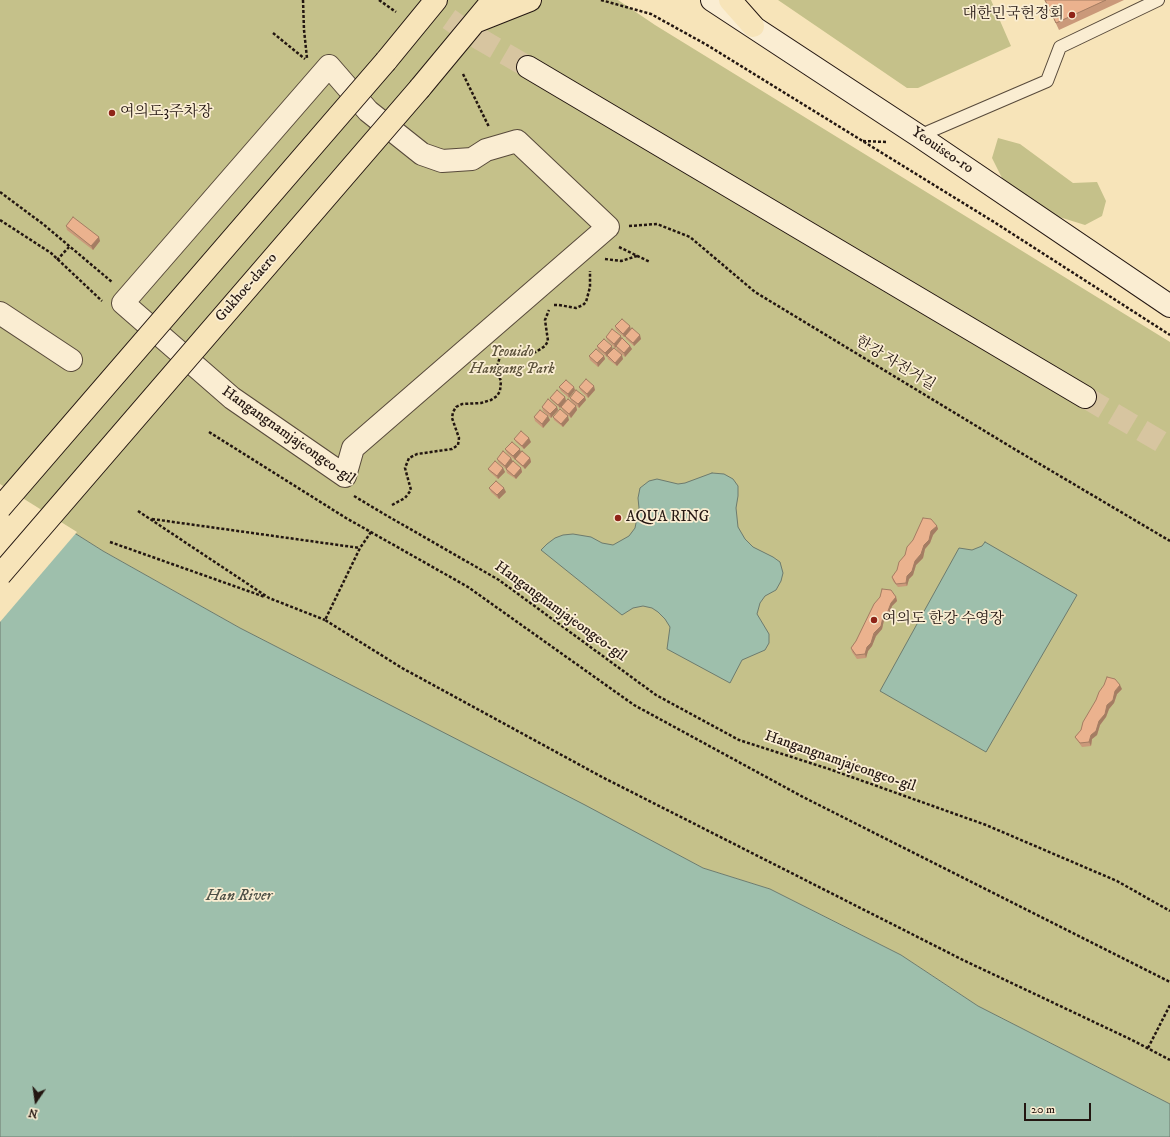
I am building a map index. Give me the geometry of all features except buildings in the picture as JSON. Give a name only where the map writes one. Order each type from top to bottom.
[{"type":"main road","name":"Gukhoe-daero","points":[[0,575],[420,88],[493,0]]},
{"type":"main road","points":[[474,23],[530,0]]},
{"type":"main road","points":[[730,0],[753,26]]},
{"type":"main road","points":[[0,508],[386,61],[431,4]]},
{"type":"street","name":"Yeouiseo-ro","points":[[712,0],[919,136],[1170,306]]},
{"type":"street","points":[[329,66],[368,111],[422,154],[442,161],[472,159],[486,150],[517,141],[603,231],[353,448],[345,476],[232,398],[123,303],[329,66]]},
{"type":"street","points":[[528,67],[1085,397]]},
{"type":"street","points":[[0,313],[71,360]]},
{"type":"lane","points":[[919,136],[1047,81],[1060,47],[1158,0]]},
{"type":"path","points":[[273,34],[307,60],[303,0]]},
{"type":"path","points":[[379,0],[396,12]]},
{"type":"path","points":[[601,0],[651,14],[708,45],[994,222],[1170,336]]},
{"type":"path","points":[[463,74],[499,147]]},
{"type":"path","points":[[0,192],[43,224],[129,296]]},
{"type":"path","points":[[0,220],[50,253],[106,305]]},
{"type":"path","name":"한강 자전거길","points":[[603,231],[658,224],[690,237],[755,292],[1009,446],[1170,541]]},
{"type":"path","points":[[603,231],[637,256],[650,262]]},
{"type":"path","points":[[57,260],[69,247]]},
{"type":"path","points":[[600,258],[621,261],[637,256]]},
{"type":"path","points":[[392,505],[405,498],[412,490],[405,468],[409,458],[417,454],[452,449],[458,444],[460,438],[452,418],[456,406],[462,404],[481,403],[491,400],[497,396],[500,390],[501,381],[496,369],[500,357],[504,353],[527,354],[536,352],[545,346],[548,341],[545,320],[550,308],[554,305],[576,308],[583,305],[590,287],[591,271],[588,264]]},
{"type":"path","points":[[209,432],[346,518],[468,588],[634,706],[803,797],[1170,982]]},
{"type":"path","name":"Hangangnamjajeongeo-gil","points":[[352,494],[384,514],[500,580],[656,696],[739,740],[832,770],[986,825],[1117,881],[1170,911]]},
{"type":"path","points":[[138,511],[269,598]]},
{"type":"path","points":[[149,518],[360,548]]},
{"type":"path","points":[[325,620],[360,548],[371,532]]},
{"type":"path","points":[[110,542],[269,598],[325,620],[402,668],[602,777],[963,960],[1148,1048],[1170,1060]]},
{"type":"path","points":[[1148,1048],[1170,1005]]},
{"type":"green space","name":"Yeouido Hangang Park","points":[[0,0],[618,0],[655,25],[1170,342],[1170,1104],[978,1006],[901,955],[770,889],[703,868],[240,628],[103,551],[0,486]]},
{"type":"green space","points":[[778,0],[991,0],[1011,46],[918,88],[907,88]]},
{"type":"green space","points":[[998,138],[1020,144],[1073,183],[1097,182],[1106,201],[1102,216],[1085,225],[1053,215],[1004,182],[992,158]]},
{"type":"water","points":[[712,473],[724,474],[733,479],[738,486],[736,508],[738,527],[745,539],[753,547],[780,562],[783,573],[776,590],[765,596],[760,603],[757,614],[769,634],[769,643],[765,650],[742,660],[730,683],[667,649],[670,627],[658,612],[652,608],[643,606],[633,608],[622,615],[541,550],[555,538],[573,534],[591,537],[602,543],[613,545],[629,536],[635,528],[639,508],[638,498],[640,488],[649,481],[657,479],[678,484],[685,483]]},
{"type":"water","name":"Han River","points":[[0,486],[103,551],[240,628],[585,805],[703,868],[770,889],[901,955],[978,1006],[1170,1104],[1170,1137],[0,1137]]},
{"type":"water","points":[[985,542],[1077,595],[986,752],[880,691],[959,548],[972,550],[982,546]]},
{"type":"pier","points":[[0,484],[77,532],[0,622]]},
{"type":"tunnel","points":[[422,0],[466,31],[528,67]]},
{"type":"tunnel","points":[[1085,397],[1170,447]]},
{"type":"place","name":"대한민국헌정회","points":[[1072,15]]},
{"type":"place","name":"여의도3주차장","points":[[112,113]]},
{"type":"place","name":"AQUA RING","points":[[618,518]]},
{"type":"place","name":"여의도 한강 수영장","points":[[874,620]]}]
